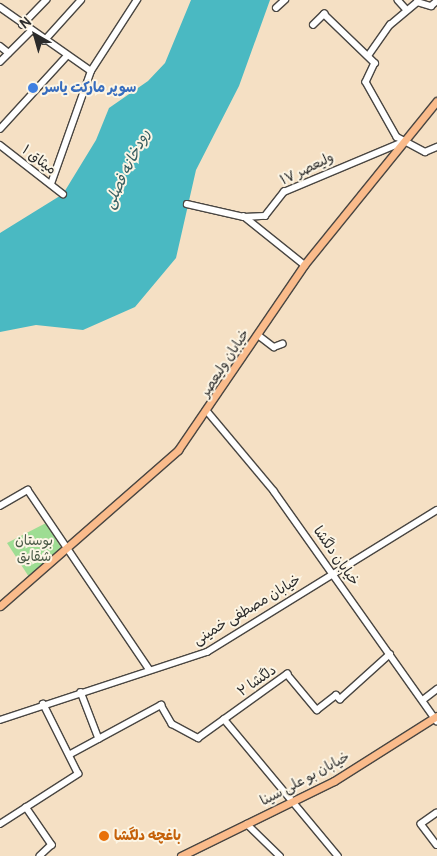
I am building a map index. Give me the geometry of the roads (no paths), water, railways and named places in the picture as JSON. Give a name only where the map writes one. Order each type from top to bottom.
[{"type":"main road","name":"خیابان ولیعصر","points":[[0,606],[68,549],[178,450],[208,412],[304,265],[437,101]]},
{"type":"main road","name":"خیابان بو علی سینا","points":[[181,856],[292,801],[436,718]]},
{"type":"street","points":[[22,25],[46,0]]},
{"type":"street","points":[[44,41],[81,0]]},
{"type":"street","points":[[276,8],[285,0]]},
{"type":"street","points":[[398,0],[407,10]]},
{"type":"street","points":[[51,184],[91,71],[134,1]]},
{"type":"street","points":[[368,56],[390,25],[417,2],[431,6],[437,1]]},
{"type":"street","points":[[0,7],[30,32],[91,71]]},
{"type":"street","points":[[313,25],[324,14],[375,63],[366,82],[403,142],[425,152],[437,147]]},
{"type":"street","points":[[0,62],[30,32]]},
{"type":"street","points":[[0,46],[9,53]]},
{"type":"street","points":[[0,129],[67,56]]},
{"type":"street","name":"ولیعصر ۱۷","points":[[244,217],[265,216],[284,192],[403,142]]},
{"type":"street","name":"میثاق ۱","points":[[0,145],[63,194]]},
{"type":"street","points":[[187,204],[244,217],[304,265]]},
{"type":"street","points":[[258,335],[274,347],[282,344]]},
{"type":"street","name":"خیابان دلگشا","points":[[208,412],[274,491],[436,718]]},
{"type":"street","points":[[0,506],[28,490],[150,670]]},
{"type":"street","name":"خیابان مصطفی خمینی","points":[[0,720],[43,704],[207,652],[332,572],[437,510]]},
{"type":"street","name":"دلگشا ۲","points":[[99,739],[161,705],[172,724],[198,738],[287,674],[317,710],[336,695],[340,698],[390,654]]},
{"type":"street","points":[[423,700],[437,689]]},
{"type":"street","points":[[69,755],[99,739],[81,692]]},
{"type":"street","points":[[0,824],[78,774],[43,704]]},
{"type":"street","points":[[224,719],[338,856]]},
{"type":"street","points":[[26,807],[52,845],[40,856]]},
{"type":"street","points":[[437,813],[422,824],[437,845]]},
{"type":"street","points":[[247,824],[280,856]]},
{"type":"water","name":"رودخانه فصلی","points":[[191,0],[270,0],[239,86],[196,170],[176,258],[135,307],[83,330],[36,325],[0,332],[0,233],[63,194],[96,140],[109,108],[148,81],[165,63]]},
{"type":"place","name":"سوپر مارکت یاسر","points":[[33,88]]},
{"type":"place","name":"باغچه دلگشا","points":[[104,836]]},
{"type":"park label","name":"بوستان شقایق","points":[[34,550]]}]
